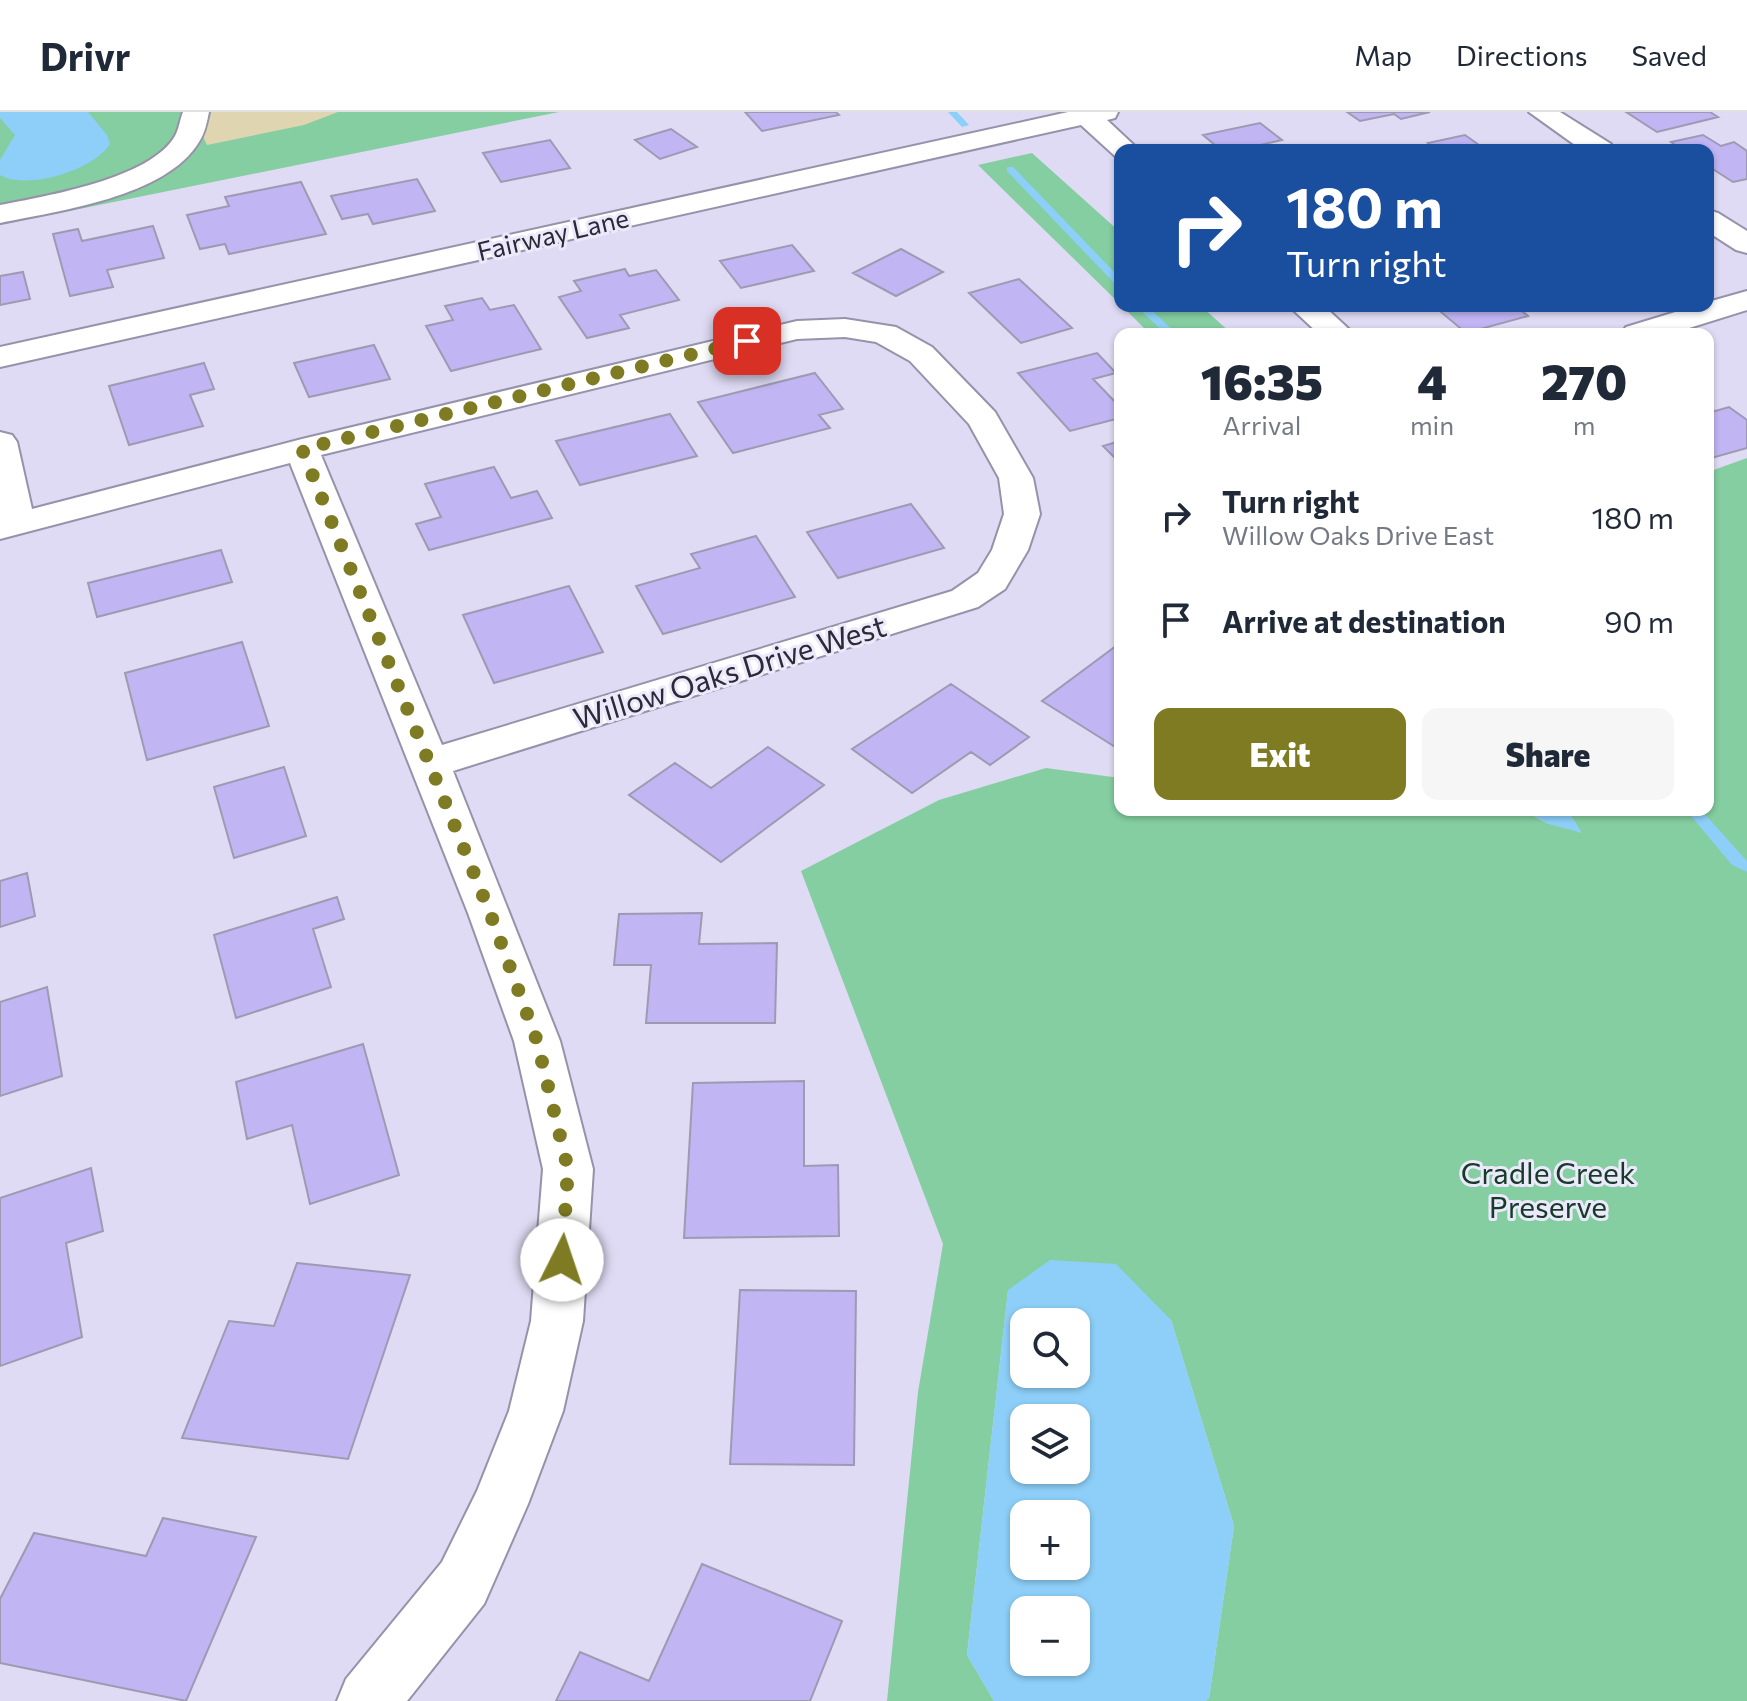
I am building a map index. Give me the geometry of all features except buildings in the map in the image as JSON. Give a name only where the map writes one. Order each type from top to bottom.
[{"type":"street","points":[[0,214],[62,201],[120,183],[163,162],[187,139],[196,112]]},
{"type":"street","points":[[1542,112],[1592,144]]},
{"type":"street","points":[[1096,114],[1120,144]]},
{"type":"street","name":"Fairway Lane","points":[[0,357],[1096,114]]},
{"type":"street","points":[[1714,223],[1747,244]]},
{"type":"street","points":[[1714,310],[1747,300]]},
{"type":"street","points":[[1312,312],[1331,328]]},
{"type":"street","points":[[1656,328],[1708,312]]},
{"type":"street","name":"Willow Oaks Drive West","points":[[9,526],[302,449],[797,330],[845,328],[885,334],[921,354],[983,419],[1016,478],[1022,514],[1010,550],[992,581],[965,599],[428,764]]},
{"type":"street","points":[[0,442],[9,526]]},
{"type":"street","points":[[302,449],[490,913],[537,1041],[568,1169],[557,1321],[536,1411],[500,1504],[463,1583],[368,1701]]},
{"type":"green space","points":[[0,112],[559,112],[0,225]]},
{"type":"green space","points":[[1032,153],[1114,227],[1114,298],[978,165]]},
{"type":"green space","points":[[1128,312],[1208,312],[1225,328],[1144,328]]},
{"type":"green space","name":"Cradle Creek Preserve","points":[[1747,458],[1747,1701],[1205,1701],[1209,1698],[1234,1526],[1171,1320],[1008,1291],[967,1655],[994,1701],[887,1701],[918,1392],[943,1244],[801,871],[939,800],[1046,768],[1114,777],[1114,816],[1534,816],[1546,823],[1581,832],[1571,816],[1714,816],[1714,470]]},
{"type":"sand","points":[[206,112],[338,112],[304,125],[207,145],[200,130]]},
{"type":"water","points":[[0,112],[88,112],[107,135],[110,144],[90,162],[59,175],[26,181],[12,179],[0,175],[0,160],[15,135],[0,118]]},
{"type":"water","points":[[1534,816],[1571,816],[1582,833],[1546,823]]},
{"type":"water","points":[[1050,1260],[1116,1264],[1171,1320],[1234,1526],[1209,1698],[1205,1701],[994,1701],[967,1655],[1008,1290]]},
{"type":"waterway","points":[[952,112],[965,125]]},
{"type":"waterway","points":[[1010,169],[1114,278]]},
{"type":"waterway","points":[[1148,312],[1165,328]]},
{"type":"waterway","points":[[1698,816],[1737,861],[1747,867]]},
{"type":"route","points":[[562,1260],[568,1169],[537,1041],[490,913],[302,449],[747,341]]}]
